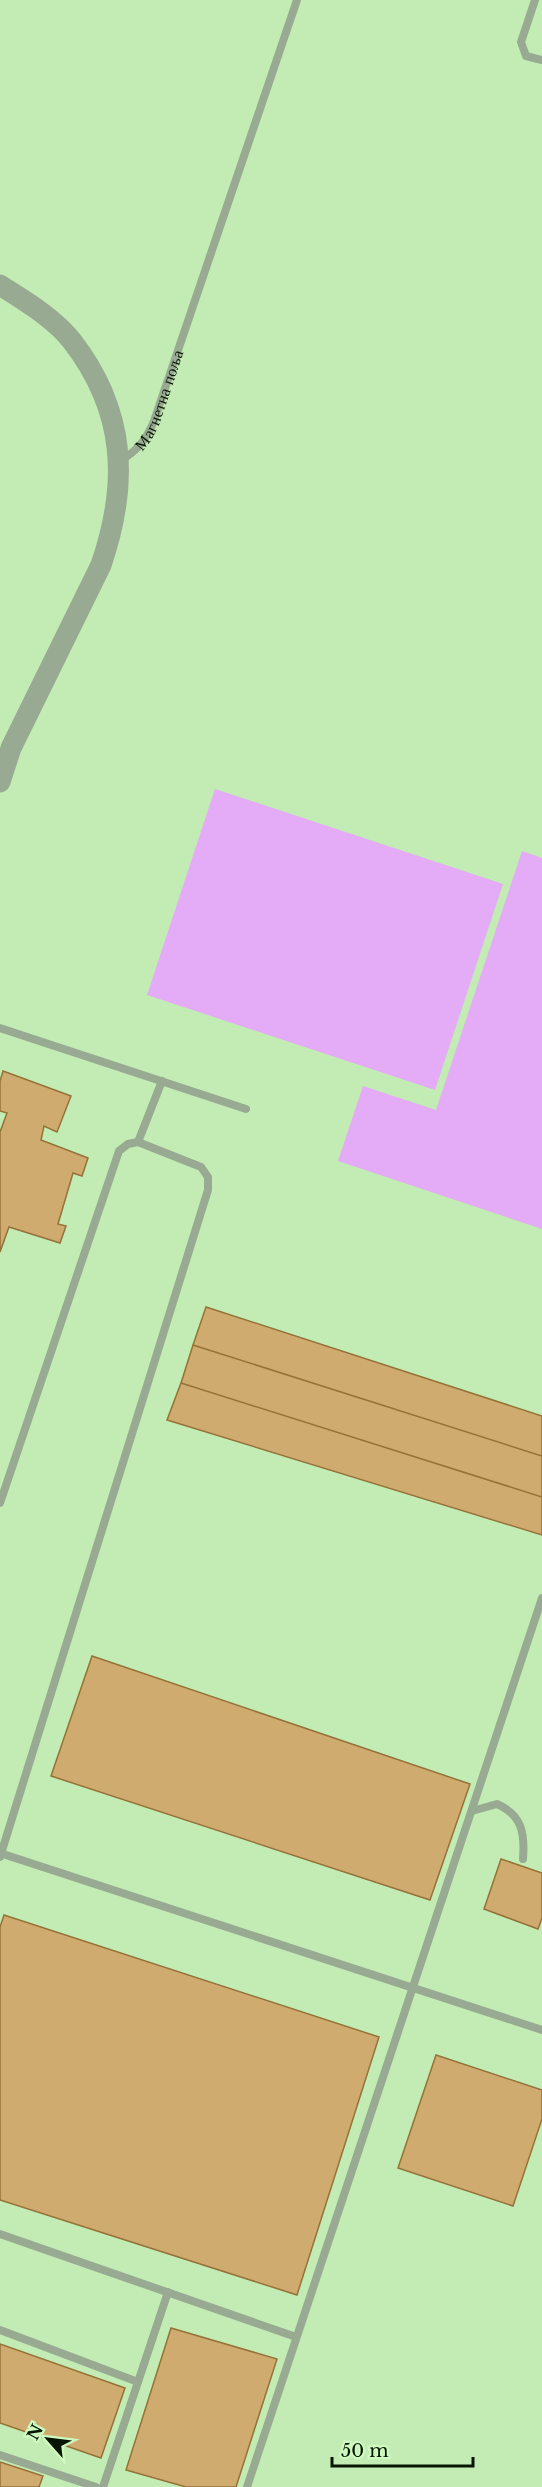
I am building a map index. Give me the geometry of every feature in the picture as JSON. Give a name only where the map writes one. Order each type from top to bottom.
[{"type":"street","points":[[0,285],[36,308],[71,340],[108,404],[120,461]]},
{"type":"street","name":"Магнетна поља","points":[[0,782],[12,748],[101,565],[110,538],[119,494],[120,461]]},
{"type":"lane","name":"Магнетна поља","points":[[120,461],[137,450],[147,438],[154,421],[297,0]]},
{"type":"lane","points":[[535,0],[521,42],[526,56],[542,60]]},
{"type":"lane","points":[[0,1028],[246,1109]]},
{"type":"lane","points":[[138,1143],[162,1081]]},
{"type":"lane","points":[[0,1503],[115,1157],[123,1146],[138,1143],[201,1167],[208,1177],[208,1190],[0,1854],[542,2030]]},
{"type":"lane","points":[[247,2487],[542,1598]]},
{"type":"lane","points":[[472,1811],[497,1804],[512,1812],[522,1827],[525,1837],[523,1859]]},
{"type":"lane","points":[[0,2234],[296,2337]]},
{"type":"lane","points":[[103,2487],[168,2292]]},
{"type":"lane","points":[[0,2330],[138,2382]]},
{"type":"lane","points":[[0,2455],[96,2487]]},
{"type":"shaded area","points":[[215,789],[503,884],[435,1090],[147,995]]},
{"type":"shaded area","points":[[522,851],[542,858],[542,1229],[338,1161],[363,1086],[436,1110]]},
{"type":"building","points":[[3,1071],[71,1096],[57,1132],[44,1126],[41,1140],[88,1158],[82,1176],[73,1173],[58,1224],[66,1226],[60,1243],[9,1227],[0,1252],[0,1132],[7,1113],[0,1111],[0,1081]]},
{"type":"building","points":[[206,1307],[542,1416],[542,1456],[193,1345]]},
{"type":"building","points":[[193,1345],[542,1456],[542,1497],[181,1383]]},
{"type":"building","points":[[181,1383],[542,1497],[542,1535],[167,1420]]},
{"type":"building","points":[[92,1656],[470,1784],[430,1900],[51,1776]]},
{"type":"building","points":[[501,1859],[542,1873],[542,1918],[538,1929],[484,1909]]},
{"type":"building","points":[[4,1915],[379,2037],[297,2295],[0,2200],[0,1927]]},
{"type":"building","points":[[436,2055],[542,2090],[542,2119],[513,2206],[398,2168]]},
{"type":"building","points":[[171,2328],[277,2359],[236,2487],[186,2487],[126,2470]]},
{"type":"building","points":[[0,2344],[125,2388],[101,2458],[0,2423]]},
{"type":"building","points":[[0,2462],[43,2476],[39,2487],[0,2487]]}]
